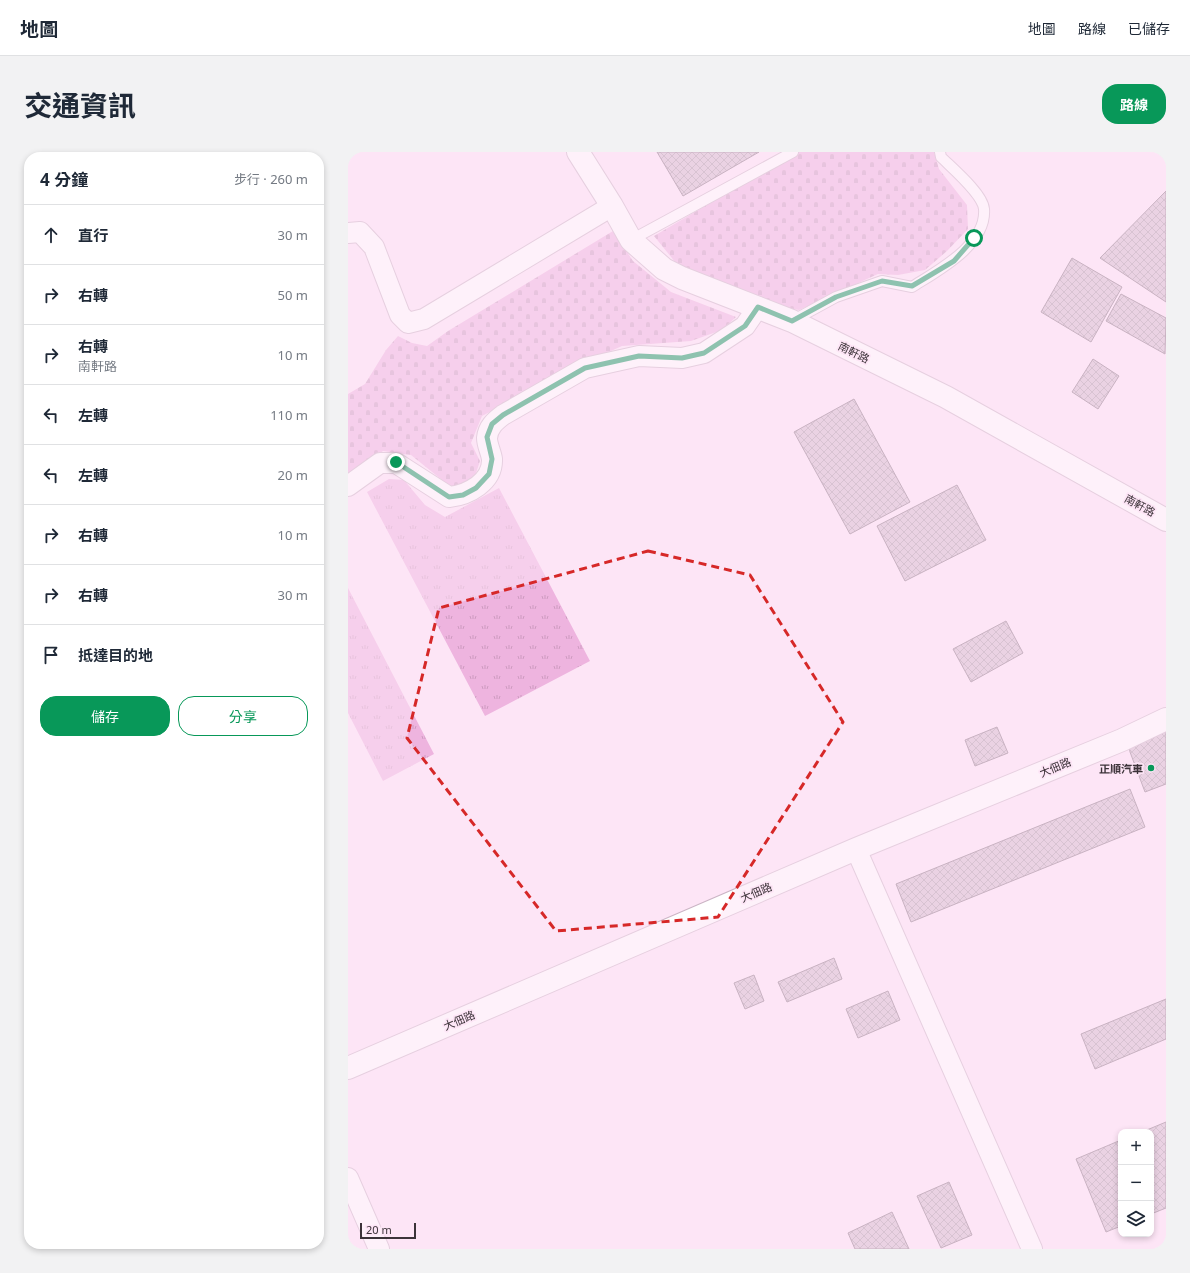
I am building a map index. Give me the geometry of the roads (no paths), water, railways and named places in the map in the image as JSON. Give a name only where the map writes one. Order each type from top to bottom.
[{"type":"street","name":"南軒路","points":[[578,152],[612,206],[631,240],[664,269],[682,278],[792,321],[946,397],[1166,520]]},
{"type":"street","points":[[348,232],[360,232],[374,247],[400,315],[408,322],[424,319],[612,206]]},
{"type":"street","points":[[348,486],[380,463],[396,462],[449,497],[463,495],[476,488],[489,474],[492,459],[487,437],[492,424],[503,415],[585,368],[639,356],[682,358],[704,353],[745,326],[758,307]]},
{"type":"street","name":"大佃路","points":[[348,1068],[856,849],[1122,740],[1166,719]]},
{"type":"street","points":[[856,849],[1032,1249]]},
{"type":"street","points":[[348,1178],[379,1249]]},
{"type":"lane","points":[[631,240],[793,152]]},
{"type":"lane","points":[[792,321],[836,297],[882,281],[912,286],[954,261],[974,238],[982,222],[984,208],[977,194],[941,158],[940,152]]},
{"type":"place","name":"正順汽車","points":[[1151,768]]}]
